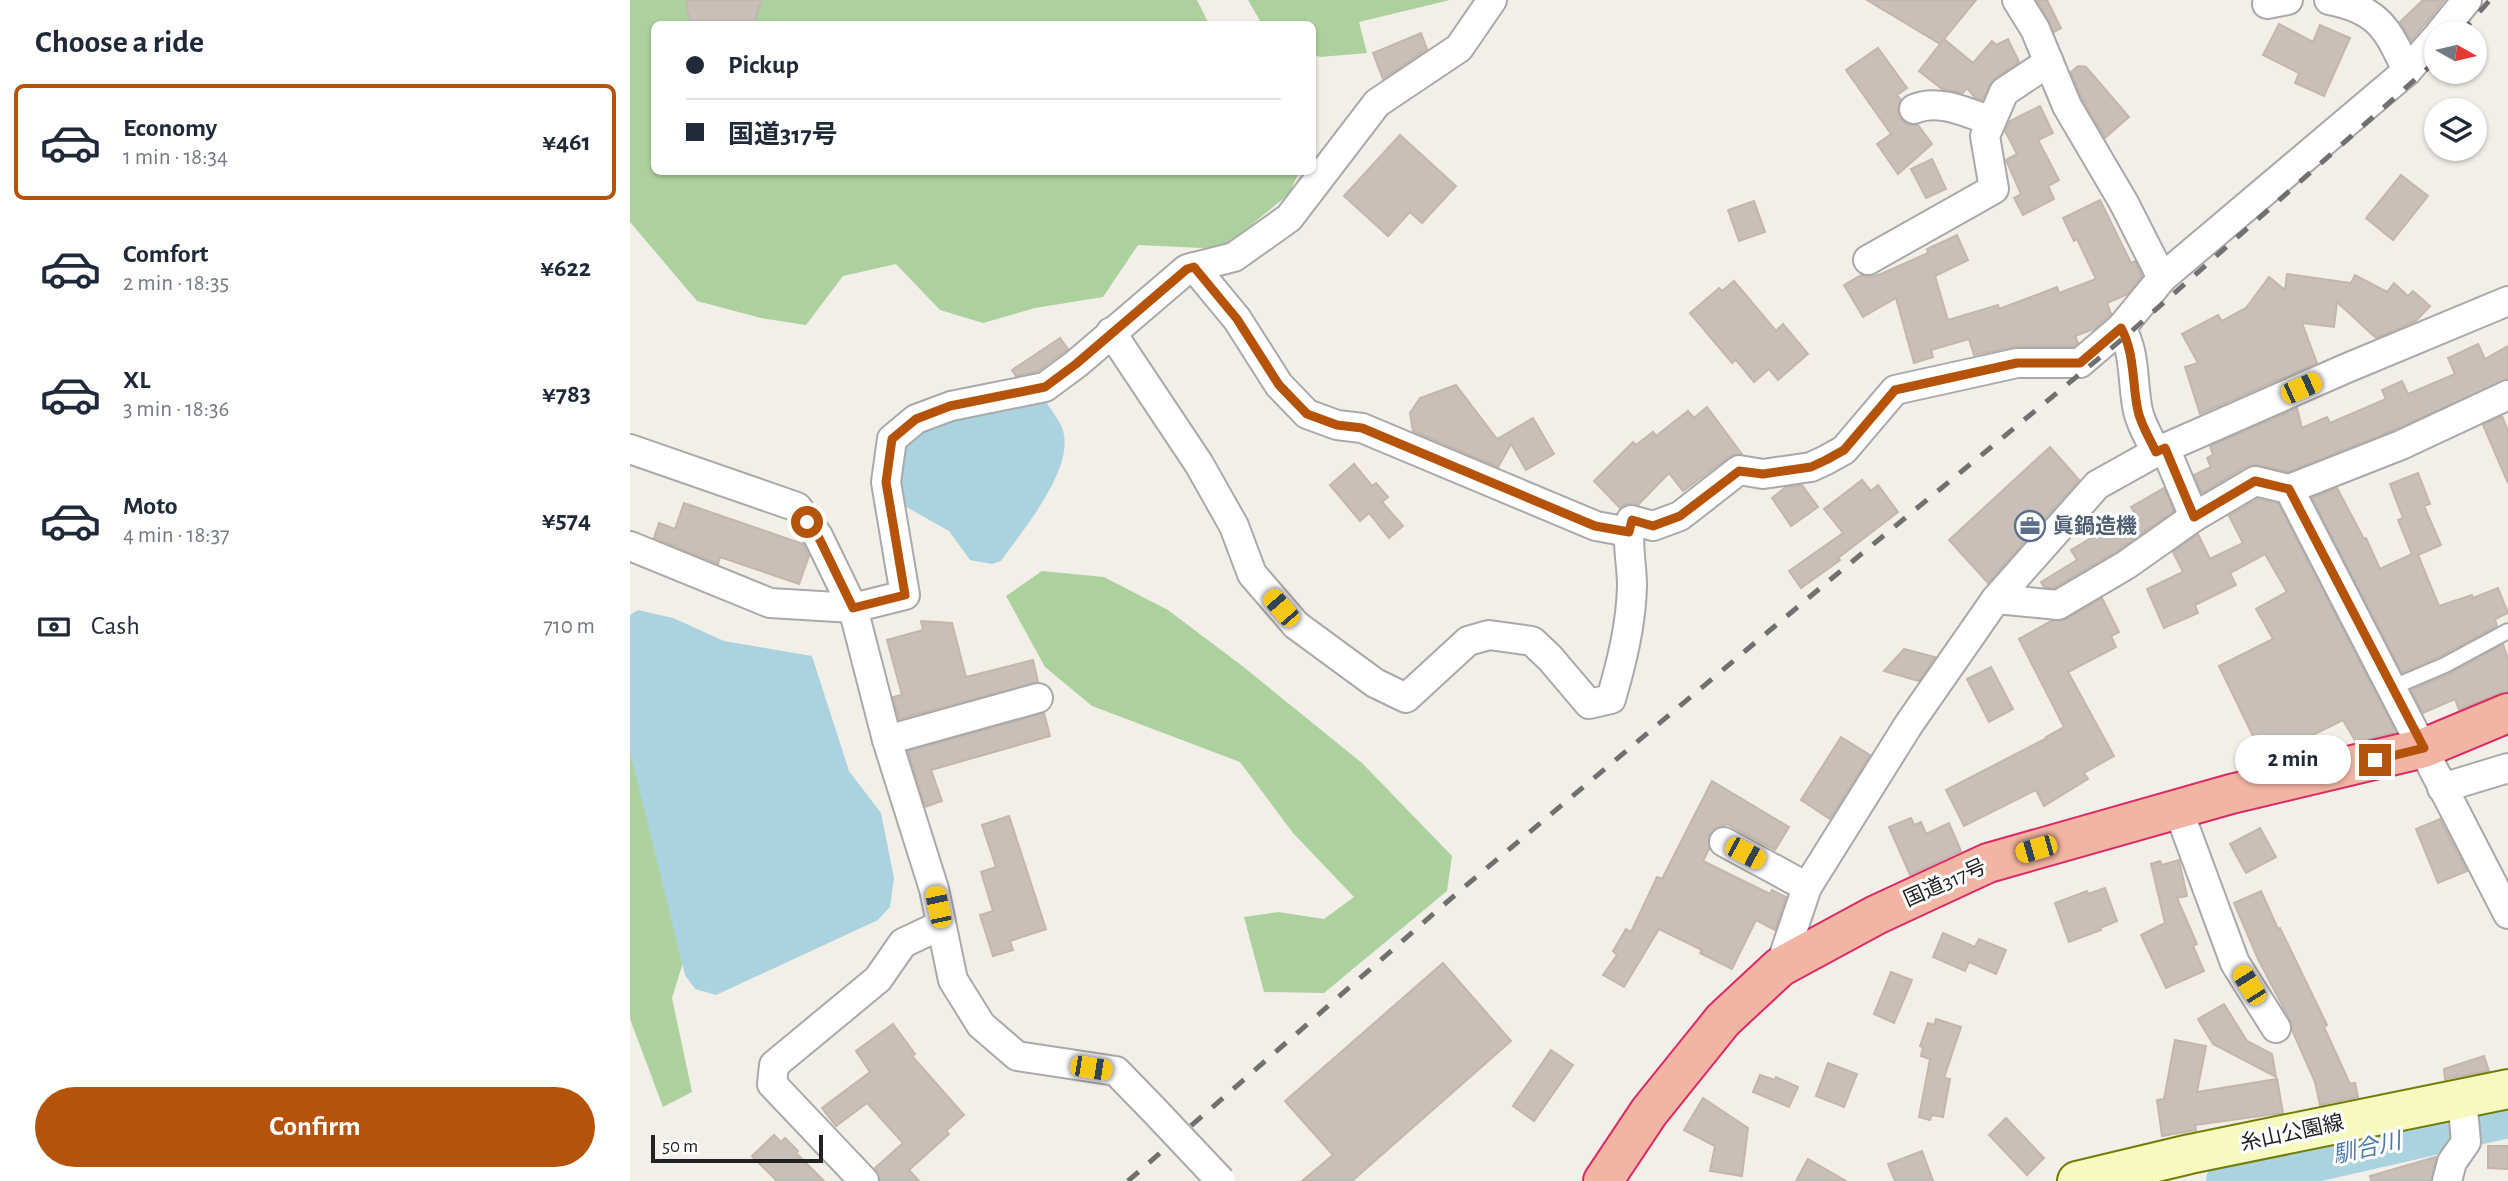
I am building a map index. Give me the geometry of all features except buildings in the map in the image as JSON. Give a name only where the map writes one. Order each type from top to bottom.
[{"type":"highway","name":"国道317号","points":[[1603,1181],[1649,1112],[1723,1020],[1780,967],[1877,915],[1989,863],[2231,794],[2424,748],[2508,713]]},
{"type":"main road","name":"糸山公園線","points":[[2077,1181],[2190,1154],[2508,1089]]},
{"type":"street","points":[[630,546],[770,603],[853,608],[905,595],[886,482],[892,439],[916,419],[950,406],[1045,387],[1076,364],[1187,269],[1234,257],[1289,218],[1377,103],[1459,48],[1492,0]]},
{"type":"street","points":[[2017,0],[2035,29],[2067,106],[2124,203],[2162,278]]},
{"type":"street","points":[[2329,0],[2346,3],[2374,17],[2389,33],[2407,71]]},
{"type":"street","points":[[2450,21],[2467,0]]},
{"type":"street","points":[[1111,332],[1199,464],[1234,526],[1252,574],[1296,625],[1375,683],[1406,698],[1468,640],[1489,635],[1532,641],[1589,704],[1611,699],[1629,633],[1632,584],[1629,532],[1632,520],[1653,526],[1680,516],[1739,471],[1763,474],[1811,467],[1826,460],[1844,450],[1895,390],[2017,363],[2080,363],[2121,328],[2162,278],[2407,71],[2424,52]]},
{"type":"street","points":[[1868,260],[1994,189],[1985,136],[1991,121],[2004,92],[2049,62]]},
{"type":"street","points":[[1914,109],[1920,106],[1945,106],[1991,121]]},
{"type":"street","points":[[1194,267],[1237,319],[1279,385],[1307,414],[1337,425],[1362,428],[1595,526],[1629,532]]},
{"type":"street","points":[[1780,967],[1807,887],[1909,724],[1996,599],[2097,485],[2161,450],[2508,301]]},
{"type":"street","points":[[2121,328],[2126,336],[2131,358],[2138,413],[2161,450],[2194,517]]},
{"type":"street","points":[[1996,599],[2058,605],[2126,565],[2194,517],[2255,481],[2289,489],[2401,445],[2508,395]]},
{"type":"street","points":[[630,449],[797,507],[818,536],[853,608],[887,740],[934,889],[953,980],[981,1025],[1017,1056],[1116,1071],[1221,1181]]},
{"type":"street","points":[[2289,489],[2508,914]]},
{"type":"street","points":[[887,740],[1038,698]]},
{"type":"street","points":[[2442,788],[2508,768]]},
{"type":"street","points":[[2178,809],[2235,964],[2276,1028]]},
{"type":"street","points":[[1724,842],[1807,887]]},
{"type":"street","points":[[864,1181],[772,1084],[774,1065],[878,979],[903,943],[942,925]]},
{"type":"street","points":[[2447,1181],[2452,1162],[2466,1142],[2462,1098]]},
{"type":"lane","points":[[2390,688],[2445,665],[2508,631]]},
{"type":"green space","points":[[630,0],[1197,0],[1208,21],[651,21],[651,175],[1298,175],[1289,194],[1222,249],[1138,245],[1103,297],[1035,308],[983,323],[940,310],[896,264],[843,276],[806,325],[761,318],[697,301],[630,222]]},
{"type":"green space","points":[[1248,0],[1450,0],[1359,22],[1367,53],[1320,57],[1316,55],[1316,21],[1260,21]]},
{"type":"green space","points":[[1042,571],[1104,577],[1168,610],[1241,665],[1362,763],[1452,856],[1447,891],[1324,993],[1264,992],[1244,917],[1278,912],[1324,919],[1354,897],[1293,833],[1240,762],[1092,706],[1045,667],[1006,596]]},
{"type":"green space","points":[[630,646],[690,940],[672,998],[692,1092],[663,1107],[630,1019]]},
{"type":"water","points":[[1046,401],[1064,435],[1060,466],[1043,501],[1001,561],[992,564],[970,560],[949,531],[901,504],[902,449],[946,412]]},
{"type":"water","points":[[638,610],[673,618],[724,641],[812,656],[849,771],[881,813],[894,878],[890,907],[878,920],[716,995],[695,989],[685,975],[630,752],[630,615]]},
{"type":"waterway","name":"馴合川","points":[[2227,1181],[2508,1117]]},
{"type":"railway","points":[[2472,21],[2490,0]]},
{"type":"railway","points":[[1128,1181],[1463,888],[2126,336],[2424,72]]},
{"type":"place","name":"眞鍋造機","points":[[2030,526]]},
{"type":"route","points":[[807,522],[818,536],[853,608],[905,595],[886,482],[892,439],[916,419],[950,406],[1045,387],[1076,364],[1187,269],[1194,267],[1237,319],[1279,385],[1307,414],[1337,425],[1362,428],[1595,526],[1629,532],[1632,520],[1653,526],[1680,516],[1739,471],[1763,474],[1811,467],[1826,460],[1844,450],[1895,390],[2017,363],[2080,363],[2121,328],[2126,336],[2131,358],[2138,413],[2156,452],[2165,448],[2194,517],[2255,481],[2289,489],[2390,688],[2424,748],[2375,760]]}]
